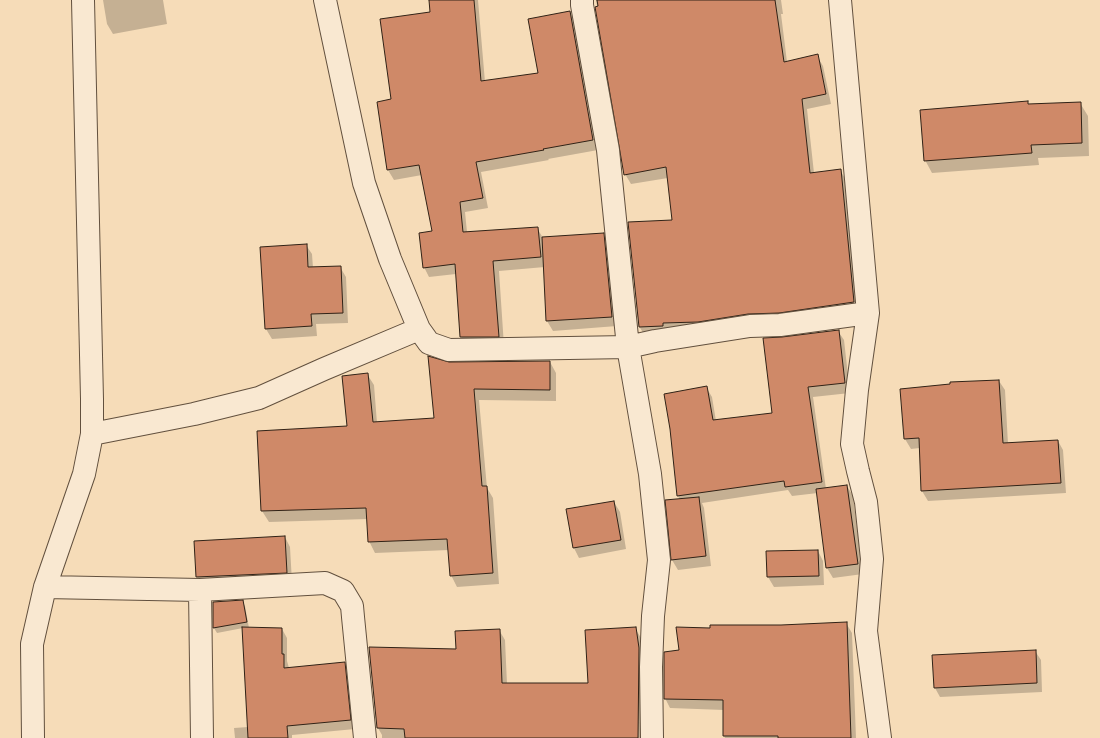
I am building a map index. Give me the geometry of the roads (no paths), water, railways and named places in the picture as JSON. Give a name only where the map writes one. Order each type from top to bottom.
[{"type":"street","points":[[33,738],[32,644],[45,587],[84,474],[92,434],[83,0]]},
{"type":"street","points":[[325,0],[364,183],[390,259],[419,329],[429,343],[448,350],[628,347],[655,340],[750,326],[780,325],[868,313]]},
{"type":"street","points":[[582,0],[608,150],[628,347],[650,474],[659,560],[653,616],[651,667],[652,738]]},
{"type":"street","points":[[840,0],[868,313],[857,390],[852,444],[866,502],[872,559],[866,631],[880,738]]},
{"type":"street","points":[[92,434],[194,414],[259,398],[419,329]]},
{"type":"street","points":[[45,587],[200,590],[325,583],[343,591],[352,606],[365,738]]},
{"type":"street","points":[[200,590],[202,738]]}]
